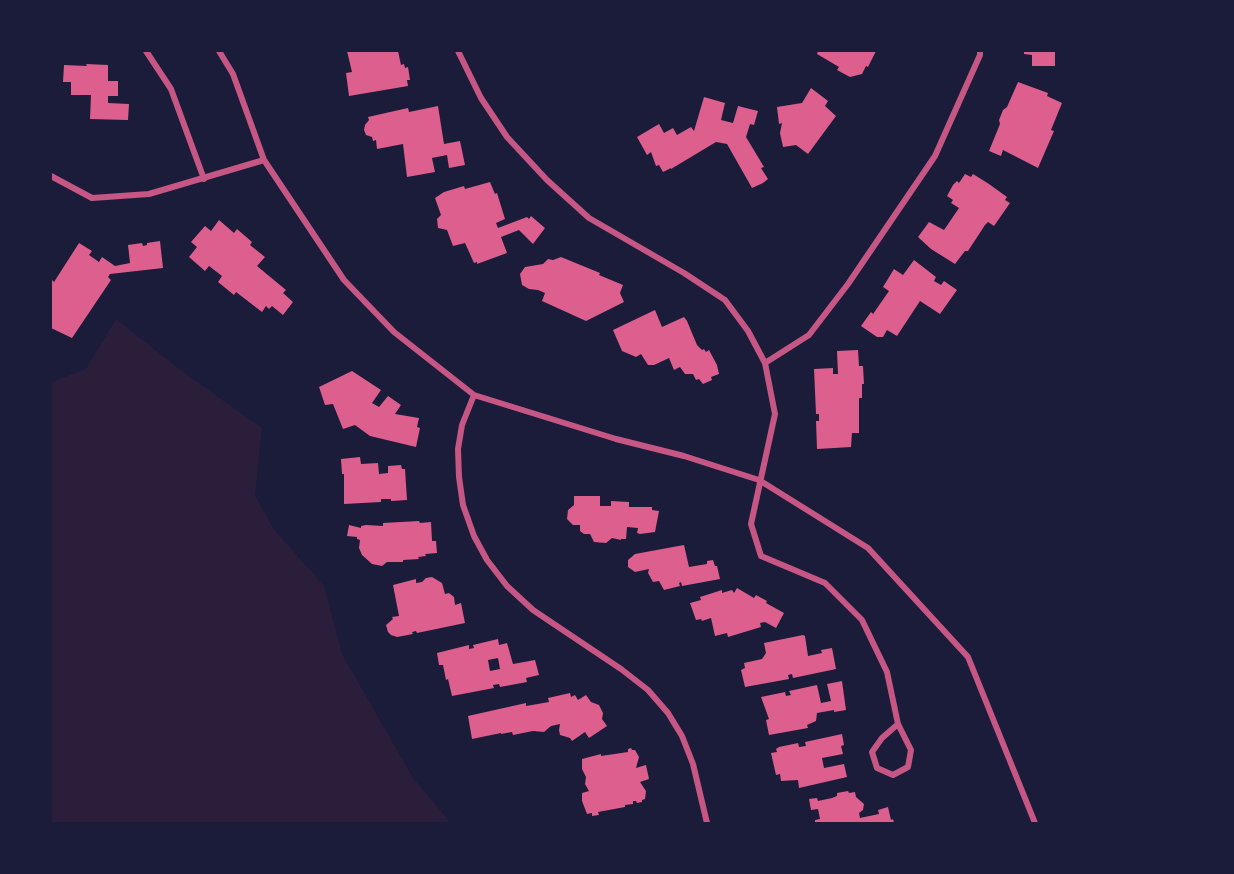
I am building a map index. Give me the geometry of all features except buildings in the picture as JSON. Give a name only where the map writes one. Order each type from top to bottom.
[{"type":"street","points":[[146,51],[171,89],[204,179]]},
{"type":"street","points":[[219,51],[234,74],[264,160],[344,280],[394,332],[474,395],[759,480],[868,548],[968,657],[1035,823]]},
{"type":"street","points":[[458,51],[481,98],[507,137],[547,180],[589,218],[684,273],[725,300],[748,331],[765,363],[775,414],[751,524],[761,556],[825,583],[862,620],[887,672],[898,724],[911,750],[908,767],[893,775],[877,768],[872,752],[882,738],[898,724]]},
{"type":"street","points":[[765,363],[809,335],[848,284],[935,156],[980,51]]},
{"type":"street","points":[[51,176],[92,198],[148,194],[264,160]]},
{"type":"street","points":[[474,395],[462,425],[458,468],[463,506],[474,536],[487,560],[507,586],[534,610],[621,669],[648,690],[668,713],[682,736],[693,764],[707,823]]},
{"type":"shaded area","points":[[116,319],[187,375],[262,428],[255,495],[273,528],[324,586],[342,654],[413,778],[451,823],[51,823],[51,382],[86,369]]}]
